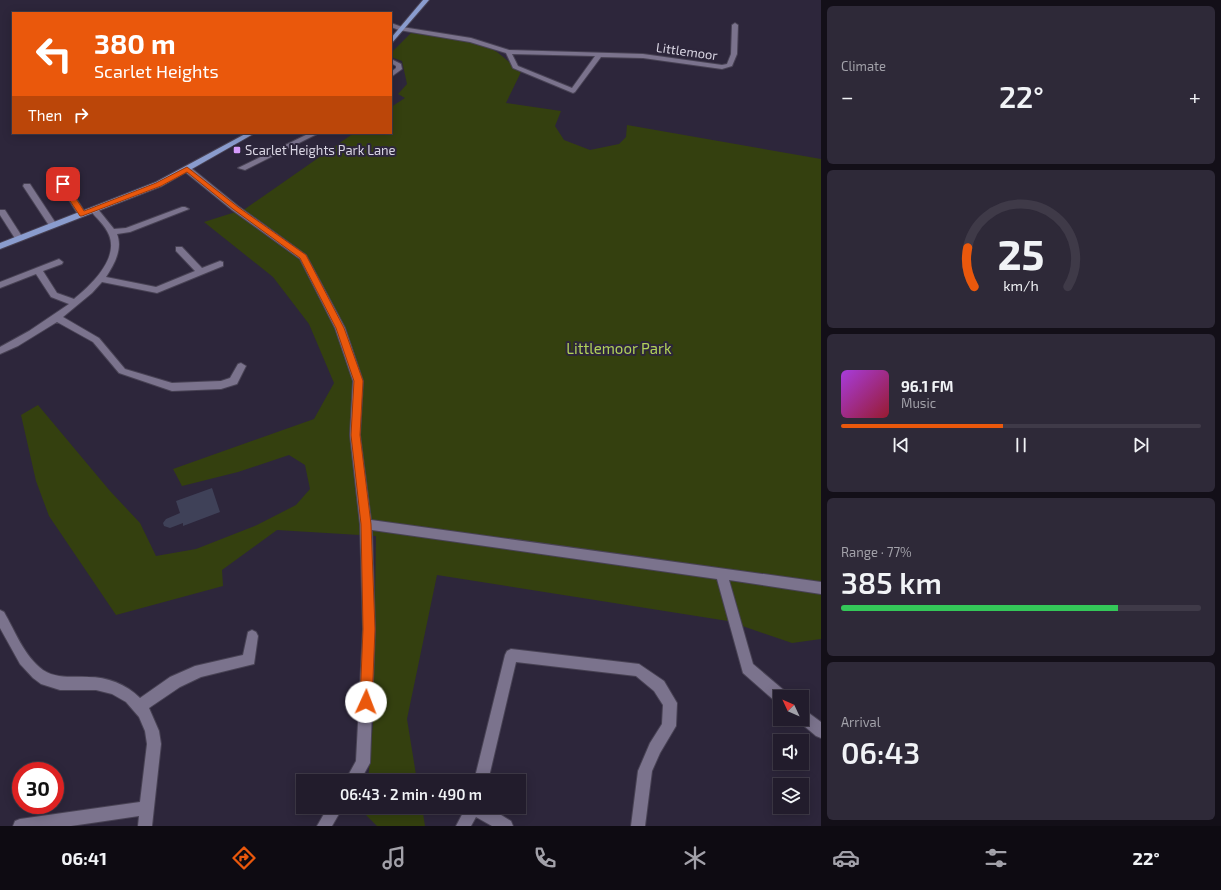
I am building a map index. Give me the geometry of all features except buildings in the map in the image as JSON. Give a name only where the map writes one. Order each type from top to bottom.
[{"type":"main road","points":[[392,41],[426,0]]},
{"type":"main road","points":[[0,246],[159,184],[250,134]]},
{"type":"street","name":"Littlemoor","points":[[392,26],[401,30],[471,40],[508,52],[643,56],[722,67],[730,65],[734,54],[735,25]]},
{"type":"street","points":[[508,52],[515,67],[573,91],[599,55]]},
{"type":"street","points":[[392,62],[399,65],[399,69],[392,74]]},
{"type":"street","points":[[242,168],[314,134]]},
{"type":"street","points":[[187,169],[235,208],[303,257],[340,328],[358,381],[356,435],[366,524],[369,629],[363,763],[356,774]]},
{"type":"street","points":[[56,173],[82,214]]},
{"type":"street","points":[[27,186],[53,226]]},
{"type":"street","points":[[112,232],[128,230],[185,209]]},
{"type":"street","points":[[0,351],[58,318],[99,279],[113,258],[115,241],[112,232],[94,210]]},
{"type":"street","points":[[2,212],[19,238]]},
{"type":"street","points":[[178,249],[201,272]]},
{"type":"street","points":[[0,285],[59,262]]},
{"type":"street","points":[[99,279],[157,290],[220,264]]},
{"type":"street","points":[[38,271],[54,295],[75,303]]},
{"type":"street","points":[[58,318],[96,340],[122,371],[172,388],[221,385],[234,381],[241,366]]},
{"type":"street","points":[[366,524],[821,588]]},
{"type":"street","points":[[721,573],[748,668],[774,690]]},
{"type":"street","points":[[0,616],[18,650],[30,667],[46,679],[63,684],[85,682],[102,684],[118,689],[141,705],[150,723],[154,742],[145,826]]},
{"type":"street","points":[[141,705],[175,682],[200,671],[249,660],[252,636]]},
{"type":"street","points":[[483,774],[511,655],[639,670],[659,686],[670,703],[669,726],[655,748],[645,771],[638,826]]},
{"type":"street","points":[[809,721],[821,731]]},
{"type":"street","points":[[20,826],[146,808]]},
{"type":"street","points":[[324,826],[332,814]]},
{"type":"street","points":[[463,826],[470,814]]},
{"type":"street","points":[[486,814],[506,826]]},
{"type":"green space","name":"Littlemoor Park","points":[[411,33],[467,40],[488,47],[497,52],[521,72],[506,103],[561,111],[555,126],[564,140],[590,150],[619,144],[626,137],[627,125],[821,159],[821,639],[792,643],[728,621],[437,575],[407,719],[416,774],[369,774],[373,723],[376,536],[277,530],[222,570],[223,586],[116,615],[49,516],[36,481],[21,415],[38,405],[110,491],[140,523],[156,556],[196,549],[257,525],[296,505],[310,489],[305,465],[289,455],[238,472],[182,486],[173,469],[314,419],[334,383],[309,324],[273,277],[204,222],[245,209],[353,134],[392,134],[392,106],[405,98],[398,94],[407,84],[402,61],[392,57],[392,52]]},
{"type":"green space","points":[[365,814],[423,814],[425,826],[377,826]]},
{"type":"place","name":"Scarlet Heights Park Lane","points":[[237,150]]},
{"type":"route","points":[[63,184],[82,214],[159,184],[187,169],[235,208],[303,257],[340,328],[358,381],[356,435],[366,524],[369,629],[366,702]]}]
